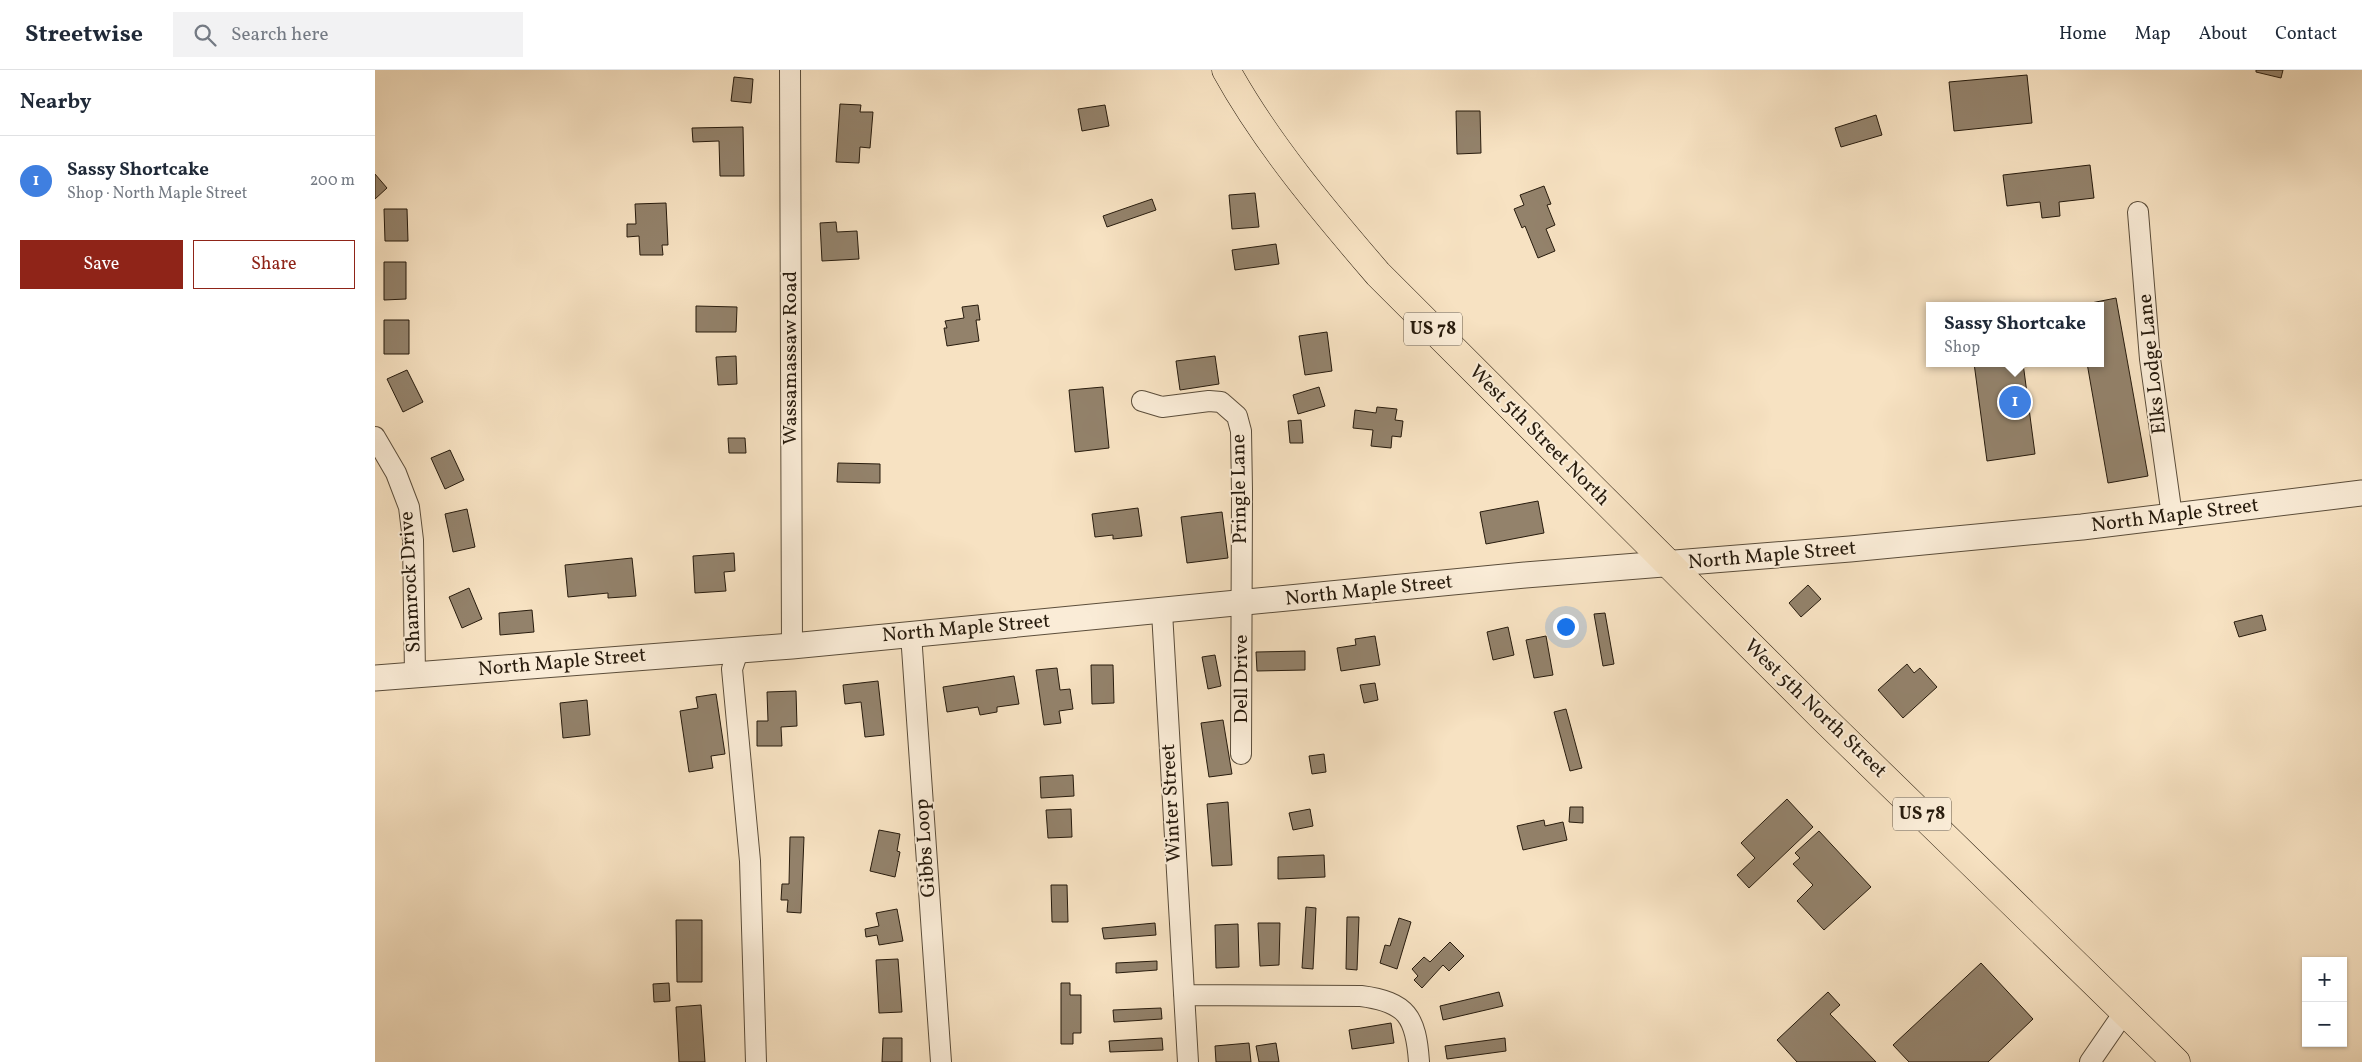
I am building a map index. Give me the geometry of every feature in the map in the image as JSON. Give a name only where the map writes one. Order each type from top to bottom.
[{"type":"main road","name":"West 5th Street North","points":[[1226,70],[1271,141],[1320,207],[1378,274],[1669,565]]},
{"type":"main road","name":"West 5th North Street","points":[[1669,565],[2175,1062]]},
{"type":"street","name":"Wassamassaw Road","points":[[790,70],[792,646]]},
{"type":"street","name":"Elks Lodge Lane","points":[[2138,212],[2149,359],[2172,516]]},
{"type":"street","name":"Pringle Lane","points":[[1142,401],[1162,407],[1209,401],[1221,402],[1237,416],[1241,431],[1242,603]]},
{"type":"street","name":"Shamrock Drive","points":[[375,437],[395,473],[409,508],[413,540],[415,674]]},
{"type":"street","name":"North Maple Street","points":[[375,678],[739,648],[792,646],[1161,612],[1535,574],[1669,565],[2072,528],[2362,493]]},
{"type":"street","name":"Dell Drive","points":[[1241,754],[1242,603]]},
{"type":"street","name":"Winter Street","points":[[1161,612],[1187,1062]]},
{"type":"street","name":"Gibbs Loop","points":[[911,634],[941,1062]]},
{"type":"street","points":[[739,648],[732,669],[750,861],[756,1062]]},
{"type":"street","points":[[1184,995],[1361,996],[1381,999],[1398,1007],[1409,1017],[1417,1034],[1419,1062]]},
{"type":"street","points":[[2090,1062],[2125,1011]]},
{"type":"building","points":[[2256,70],[2283,70],[2281,78],[2256,72]]},
{"type":"building","points":[[2027,75],[2032,123],[1954,131],[1949,82]]},
{"type":"building","points":[[734,77],[753,79],[751,103],[731,101]]},
{"type":"building","points":[[840,104],[861,105],[860,112],[873,112],[870,148],[860,147],[859,163],[836,162]]},
{"type":"building","points":[[1105,105],[1109,126],[1082,131],[1078,109]]},
{"type":"building","points":[[1456,111],[1480,111],[1481,153],[1457,154]]},
{"type":"building","points":[[1876,115],[1882,135],[1841,147],[1835,128]]},
{"type":"building","points":[[743,127],[744,176],[720,176],[719,141],[693,142],[692,128]]},
{"type":"building","points":[[2090,165],[2094,198],[2059,202],[2060,216],[2042,218],[2040,202],[2007,206],[2003,175]]},
{"type":"building","points":[[375,174],[387,188],[375,199]]},
{"type":"building","points":[[1544,186],[1551,204],[1547,205],[1555,225],[1546,229],[1555,251],[1538,258],[1525,226],[1522,228],[1514,209],[1524,205],[1520,195]]},
{"type":"building","points":[[1255,193],[1259,227],[1232,229],[1229,195]]},
{"type":"building","points":[[1152,199],[1156,210],[1107,227],[1103,216]]},
{"type":"building","points":[[666,203],[668,245],[662,245],[663,255],[640,255],[639,236],[627,237],[627,224],[636,224],[635,204]]},
{"type":"building","points":[[384,209],[407,209],[408,241],[385,241]]},
{"type":"building","points":[[836,222],[837,232],[857,231],[859,259],[822,261],[820,223]]},
{"type":"building","points":[[1276,244],[1279,264],[1235,270],[1232,250]]},
{"type":"building","points":[[384,262],[406,262],[406,299],[384,300]]},
{"type":"building","points":[[2116,298],[2148,476],[2108,483],[2088,367],[2104,367],[2104,302],[2096,302]]},
{"type":"building","points":[[978,305],[980,320],[976,320],[979,341],[947,346],[944,328],[947,328],[945,321],[964,318],[962,307]]},
{"type":"building","points":[[696,306],[737,307],[736,332],[696,332]]},
{"type":"building","points":[[384,320],[409,320],[409,354],[384,354]]},
{"type":"building","points":[[1327,332],[1332,371],[1305,375],[1299,336]]},
{"type":"building","points":[[736,356],[737,384],[718,385],[716,357]]},
{"type":"building","points":[[1215,356],[1219,384],[1180,390],[1176,361]]},
{"type":"building","points":[[1975,367],[2024,367],[2035,454],[1987,461]]},
{"type":"building","points":[[407,370],[423,402],[403,412],[387,379]]},
{"type":"building","points":[[1103,387],[1109,448],[1075,452],[1069,390]]},
{"type":"building","points":[[1319,387],[1325,406],[1298,414],[1293,395]]},
{"type":"building","points":[[1377,407],[1397,409],[1395,420],[1403,421],[1401,437],[1392,436],[1391,448],[1371,446],[1373,430],[1353,428],[1355,410],[1376,413]]},
{"type":"building","points":[[1301,420],[1303,443],[1290,443],[1288,421]]},
{"type":"building","points":[[728,438],[745,438],[746,453],[729,453]]},
{"type":"building","points":[[450,450],[464,480],[445,489],[431,458]]},
{"type":"building","points":[[838,463],[880,464],[880,483],[837,482]]},
{"type":"building","points":[[1538,501],[1544,533],[1486,544],[1480,512]]},
{"type":"building","points":[[1138,508],[1142,536],[1113,539],[1113,535],[1095,537],[1092,514]]},
{"type":"building","points":[[467,509],[475,547],[453,552],[445,514]]},
{"type":"building","points":[[1222,512],[1228,558],[1187,563],[1181,517]]},
{"type":"building","points":[[734,553],[735,571],[724,572],[726,591],[695,593],[693,556]]},
{"type":"building","points":[[632,558],[636,596],[608,598],[608,593],[568,597],[565,565]]},
{"type":"building","points":[[1808,585],[1821,599],[1801,617],[1789,603]]},
{"type":"building","points":[[469,588],[482,619],[462,628],[449,597]]},
{"type":"building","points":[[532,610],[534,632],[500,635],[499,613]]},
{"type":"building","points":[[1605,613],[1614,664],[1603,666],[1594,614]]},
{"type":"building","points":[[2262,615],[2266,630],[2239,637],[2234,622]]},
{"type":"building","points":[[1508,627],[1514,655],[1493,660],[1487,632]]},
{"type":"building","points":[[1375,636],[1380,665],[1341,671],[1337,648],[1356,645],[1355,639]]},
{"type":"building","points":[[1546,636],[1553,675],[1534,678],[1526,640]]},
{"type":"building","points":[[1305,651],[1305,670],[1257,671],[1256,652]]},
{"type":"building","points":[[1215,655],[1221,686],[1208,689],[1202,657]]},
{"type":"building","points":[[1907,664],[1914,673],[1920,668],[1937,687],[1903,718],[1878,690]]},
{"type":"building","points":[[1091,665],[1113,665],[1114,703],[1092,704]]},
{"type":"building","points":[[1057,668],[1060,690],[1070,689],[1073,709],[1059,711],[1061,723],[1044,725],[1036,670]]},
{"type":"building","points":[[1014,676],[1019,704],[997,707],[997,712],[980,715],[978,707],[947,712],[943,687]]},
{"type":"building","points":[[878,681],[884,735],[865,737],[861,702],[845,704],[843,685]]},
{"type":"building","points":[[1375,683],[1378,700],[1364,703],[1360,685]]},
{"type":"building","points":[[796,691],[797,726],[781,727],[782,746],[757,746],[757,721],[768,721],[767,692]]},
{"type":"building","points":[[716,694],[725,754],[711,756],[713,768],[689,772],[680,711],[698,708],[696,697]]},
{"type":"building","points":[[587,700],[590,735],[563,738],[560,703]]},
{"type":"building","points":[[1566,709],[1582,768],[1570,771],[1554,712]]},
{"type":"building","points":[[1223,720],[1232,774],[1209,777],[1201,723]]},
{"type":"building","points":[[1324,754],[1326,772],[1312,774],[1309,756]]},
{"type":"building","points":[[1073,775],[1074,796],[1041,798],[1040,777]]},
{"type":"building","points":[[1787,799],[1813,827],[1749,888],[1737,875],[1755,858],[1741,843]]},
{"type":"building","points":[[1228,802],[1232,865],[1212,866],[1207,804]]},
{"type":"building","points":[[1570,807],[1583,807],[1583,823],[1569,822]]},
{"type":"building","points":[[1071,809],[1072,837],[1048,838],[1046,810]]},
{"type":"building","points":[[1310,809],[1313,826],[1293,830],[1289,813]]},
{"type":"building","points":[[1544,820],[1545,826],[1563,822],[1567,840],[1523,850],[1517,826]]},
{"type":"building","points":[[879,830],[900,834],[897,851],[900,852],[895,877],[870,871]]},
{"type":"building","points":[[1819,831],[1871,887],[1824,930],[1797,901],[1813,885],[1793,864],[1800,858],[1795,853]]},
{"type":"building","points":[[790,837],[804,837],[801,913],[787,912],[788,900],[781,900],[782,884],[789,884]]},
{"type":"building","points":[[1324,855],[1325,877],[1278,879],[1278,857]]},
{"type":"building","points":[[1051,885],[1067,885],[1068,922],[1052,922]]},
{"type":"building","points":[[1306,907],[1316,908],[1313,969],[1302,968]]},
{"type":"building","points":[[897,909],[903,941],[879,945],[877,935],[866,937],[865,929],[879,926],[876,913]]},
{"type":"building","points":[[1347,917],[1359,917],[1357,970],[1346,969]]},
{"type":"building","points":[[1399,918],[1411,922],[1397,969],[1380,963],[1385,945],[1390,946]]},
{"type":"building","points":[[676,920],[702,920],[702,982],[677,982]]},
{"type":"building","points":[[1155,923],[1156,935],[1104,939],[1102,928]]},
{"type":"building","points":[[1258,923],[1280,923],[1279,965],[1260,966]]},
{"type":"building","points":[[1238,924],[1239,967],[1216,968],[1215,925]]},
{"type":"building","points":[[1450,942],[1464,956],[1449,971],[1443,965],[1422,988],[1414,980],[1418,976],[1412,969],[1424,957],[1430,962]]},
{"type":"building","points":[[898,959],[902,1012],[879,1013],[876,960]]},
{"type":"building","points":[[1157,961],[1157,970],[1116,973],[1116,963]]},
{"type":"building","points":[[1981,963],[2033,1019],[1988,1062],[1909,1062],[1893,1045]]},
{"type":"building","points":[[669,983],[670,1001],[654,1002],[653,984]]},
{"type":"building","points":[[1061,983],[1070,983],[1070,995],[1081,995],[1081,1033],[1073,1033],[1073,1044],[1061,1044]]},
{"type":"building","points":[[1499,992],[1503,1006],[1443,1020],[1440,1006]]},
{"type":"building","points":[[1828,992],[1840,1005],[1830,1014],[1876,1062],[1797,1062],[1777,1040]]},
{"type":"building","points":[[701,1005],[705,1062],[679,1062],[676,1007]]},
{"type":"building","points":[[1161,1008],[1162,1019],[1114,1022],[1113,1010]]},
{"type":"building","points":[[1391,1023],[1394,1043],[1352,1049],[1349,1030]]},
{"type":"building","points":[[883,1038],[902,1038],[902,1062],[882,1062]]},
{"type":"building","points":[[1162,1038],[1163,1050],[1110,1052],[1109,1041]]},
{"type":"building","points":[[1505,1038],[1506,1051],[1447,1059],[1445,1046]]},
{"type":"building","points":[[1249,1043],[1251,1062],[1216,1062],[1215,1046]]},
{"type":"building","points":[[1276,1043],[1279,1062],[1259,1062],[1256,1046]]},
{"type":"place","name":"Sassy Shortcake","points":[[2015,402]]}]
